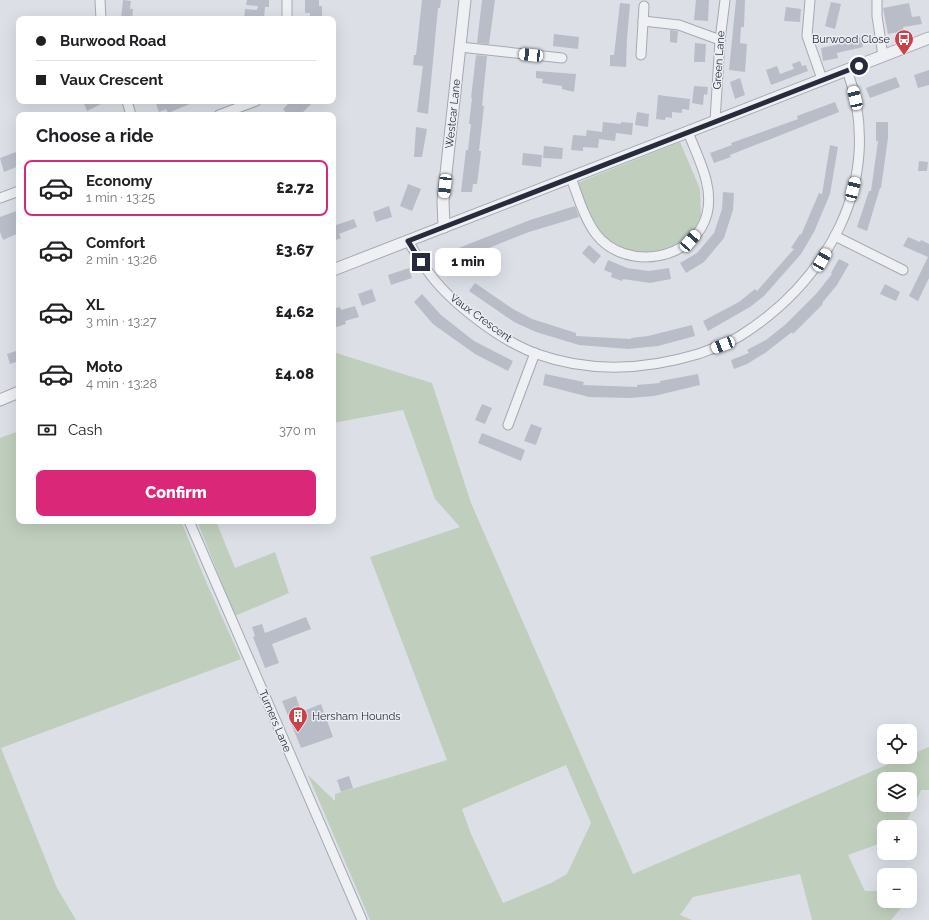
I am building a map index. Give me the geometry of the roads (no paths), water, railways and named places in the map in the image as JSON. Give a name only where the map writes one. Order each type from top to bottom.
[{"type":"street","points":[[100,0],[101,16]]},
{"type":"street","points":[[287,0],[287,16]]},
{"type":"street","name":"Westcar Lane","points":[[444,227],[444,201],[465,0]]},
{"type":"street","name":"Green Lane","points":[[715,121],[724,0]]},
{"type":"street","points":[[810,0],[807,36],[822,79]]},
{"type":"street","points":[[877,0],[877,16],[883,56]]},
{"type":"street","points":[[640,55],[644,6]]},
{"type":"street","points":[[643,21],[679,25],[720,40]]},
{"type":"street","points":[[336,269],[929,38]]},
{"type":"street","points":[[460,47],[562,58]]},
{"type":"street","name":"Vaux Crescent","points":[[408,241],[427,271],[450,297],[496,333],[535,353],[571,363],[614,368],[676,360],[716,347],[739,337],[785,302],[802,285],[822,260],[835,236],[850,201],[859,161],[860,141],[858,118],[854,92],[847,70]]},
{"type":"street","points":[[227,112],[248,104]]},
{"type":"street","points":[[571,178],[596,234],[610,247],[631,257],[657,257],[670,253],[690,241],[700,229],[707,214],[709,194],[706,179],[688,132]]},
{"type":"street","points":[[0,198],[16,191]]},
{"type":"street","points":[[835,236],[903,270]]},
{"type":"street","points":[[508,425],[535,353]]},
{"type":"street","points":[[0,400],[16,393]]},
{"type":"street","name":"Turners Lane","points":[[190,524],[362,920]]},
{"type":"place","name":"Burwood Close","points":[[904,56]]},
{"type":"place","name":"Hersham Hounds","points":[[298,733]]}]
